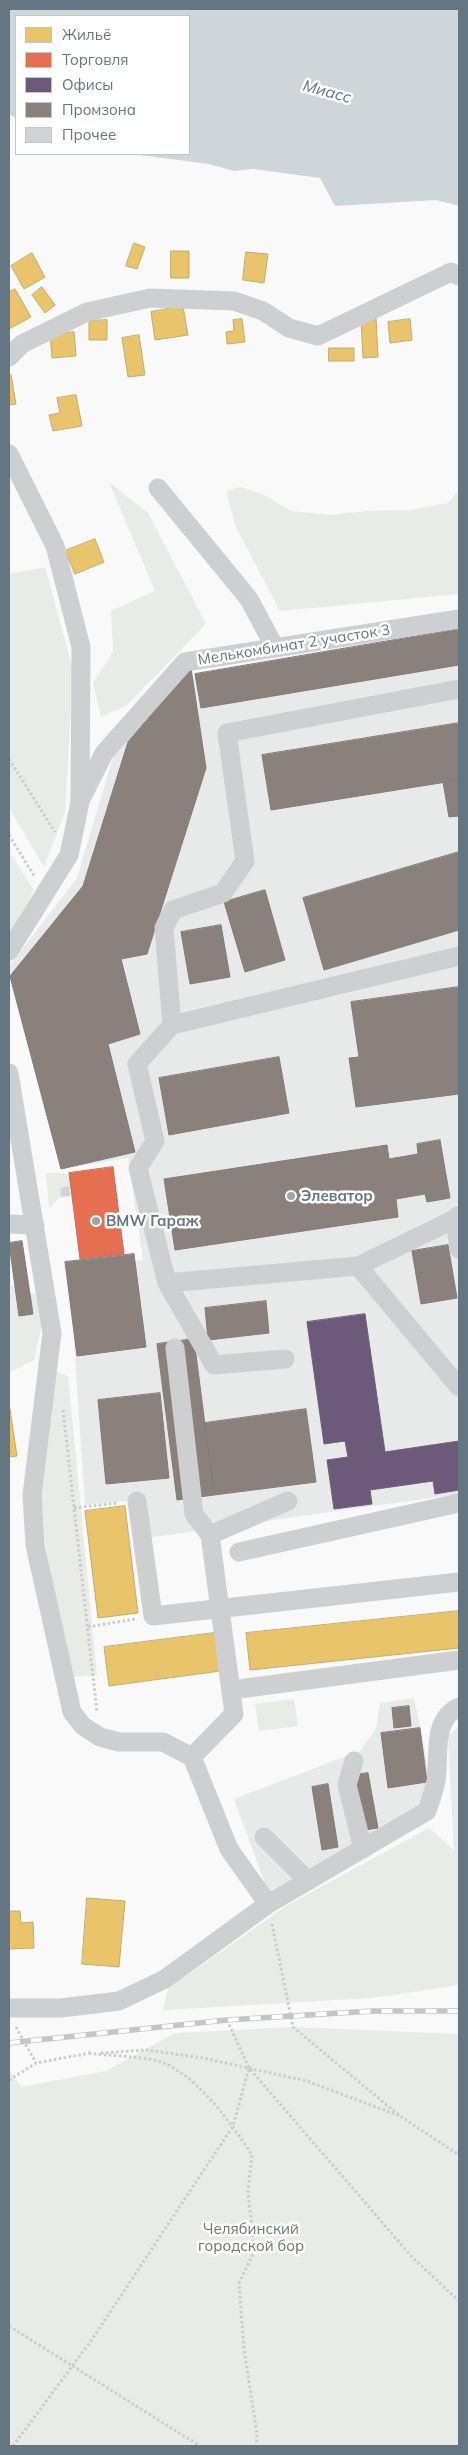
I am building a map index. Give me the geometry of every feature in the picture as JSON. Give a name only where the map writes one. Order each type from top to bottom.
[{"type":"street","points":[[9,357],[22,344],[88,312],[150,298],[234,301],[262,311],[289,328],[318,336],[451,272],[459,276]]},
{"type":"street","points":[[9,454],[55,546],[81,647],[80,802],[69,855],[9,951]]},
{"type":"street","points":[[158,488],[249,599],[274,646]]},
{"type":"street","name":"Мелькомбинат 2 участок 3","points":[[80,802],[104,753],[185,662],[274,646],[459,619]]},
{"type":"street","points":[[172,1025],[164,928],[174,910],[223,893],[245,860],[227,732],[459,689]]},
{"type":"street","points":[[285,1359],[214,1365],[167,1283],[138,1168],[155,1141],[137,1064],[172,1025],[459,956]]},
{"type":"street","points":[[9,1073],[52,1333],[32,1495],[35,1545],[72,1712],[83,1726],[100,1737],[119,1742],[163,1742],[192,1757],[229,1848],[268,1904]]},
{"type":"street","points":[[167,1283],[358,1266],[457,1217],[459,1250]]},
{"type":"street","points":[[9,1224],[35,1225]]},
{"type":"street","points":[[358,1266],[459,1388]]},
{"type":"street","points":[[174,1348],[194,1514],[210,1535],[234,1714],[192,1757]]},
{"type":"street","points":[[210,1535],[288,1501]]},
{"type":"street","points":[[137,1502],[153,1616],[221,1610],[459,1582]]},
{"type":"street","points":[[239,1552],[459,1503]]},
{"type":"street","points":[[231,1690],[459,1660]]},
{"type":"street","points":[[9,2008],[61,2008],[119,2001],[165,1979],[268,1904],[427,1811],[436,1782],[438,1731],[453,1710],[459,1707]]},
{"type":"street","points":[[354,1761],[347,1785],[362,1849]]},
{"type":"street","points":[[264,1837],[308,1880]]},
{"type":"path","points":[[9,759],[69,855]]},
{"type":"path","points":[[9,835],[44,894]]},
{"type":"path","points":[[62,1401],[100,1737]]},
{"type":"path","points":[[74,1508],[137,1502]]},
{"type":"path","points":[[88,1627],[153,1616]]},
{"type":"path","points":[[268,1904],[293,2027],[400,2116],[459,2155]]},
{"type":"path","points":[[227,2020],[249,2068],[412,2257],[459,2301]]},
{"type":"path","points":[[21,2037],[36,2063]]},
{"type":"path","points":[[9,2080],[36,2063],[89,2054],[146,2050],[203,2058],[307,2081],[400,2116]]},
{"type":"path","points":[[89,2054],[156,2060],[185,2076],[218,2107],[252,2155],[248,2193],[254,2250],[239,2283],[244,2349],[257,2434],[256,2446]]},
{"type":"path","points":[[12,2446],[72,2366],[233,2126],[249,2068]]},
{"type":"path","points":[[9,2326],[200,2446]]},
{"type":"shaded area","points":[[459,632],[459,1494],[139,1539],[134,1500],[85,1505],[69,1269],[143,1260],[128,1158],[61,1169],[9,978],[9,966],[77,878],[118,740],[180,680]]},
{"type":"shaded area","points":[[414,1698],[432,1786],[421,1807],[268,1892],[234,1799],[360,1751],[376,1729],[380,1703]]},
{"type":"shaded area","points":[[459,1726],[459,1951],[448,1736]]},
{"type":"green space","points":[[109,482],[148,513],[206,624],[127,705],[101,717],[93,683],[113,652],[111,611],[155,591]]},
{"type":"green space","points":[[241,487],[264,495],[291,511],[331,515],[367,511],[411,510],[448,503],[459,490],[459,594],[280,611],[236,527],[226,491]]},
{"type":"green space","points":[[45,567],[73,670],[65,812],[44,867],[9,808],[9,574]]},
{"type":"green space","points":[[9,851],[34,890],[9,937]]},
{"type":"green space","points":[[46,1173],[63,1173],[76,1178],[79,1195],[59,1198],[49,1208]]},
{"type":"green space","points":[[11,1285],[35,1294],[44,1316],[34,1360],[10,1372],[9,1286]]},
{"type":"green space","points":[[56,1372],[68,1376],[97,1675],[69,1677],[39,1506]]},
{"type":"green space","points":[[294,1699],[298,1726],[259,1731],[255,1704]]},
{"type":"green space","points":[[429,1828],[459,1855],[459,1985],[372,1998],[163,2010],[168,1989],[286,1906]]},
{"type":"green space","name":"Челябинский городской бор","points":[[293,2027],[459,2034],[459,2446],[9,2446],[9,2069],[21,2087],[106,2071],[175,2033]]},
{"type":"water","name":"Миасс","points":[[9,9],[459,9],[459,206],[436,200],[335,206],[320,178],[253,169],[234,171],[209,164],[140,155],[190,155],[190,15],[15,15],[15,117],[9,114]]},
{"type":"building: Жильё","points":[[134,243],[145,247],[137,269],[126,266]]},
{"type":"building: Жильё","points":[[171,251],[189,251],[189,278],[171,278]]},
{"type":"building: Жильё","points":[[246,252],[268,254],[264,283],[243,280]]},
{"type":"building: Жильё","points":[[32,253],[45,277],[24,289],[11,266]]},
{"type":"building: Жильё","points":[[42,287],[55,305],[45,313],[32,295]]},
{"type":"building: Жильё","points":[[15,289],[31,317],[9,329],[9,292]]},
{"type":"building: Жильё","points":[[183,306],[188,335],[155,340],[151,312]]},
{"type":"building: Жильё","points":[[376,318],[378,357],[363,358],[361,319]]},
{"type":"building: Жильё","points":[[242,319],[245,342],[227,344],[226,332],[234,331],[233,320]]},
{"type":"building: Жильё","points":[[410,319],[412,340],[390,343],[388,322]]},
{"type":"building: Жильё","points":[[107,320],[107,340],[89,340],[89,321]]},
{"type":"building: Жильё","points":[[74,332],[76,356],[52,358],[50,335]]},
{"type":"building: Жильё","points":[[139,335],[145,375],[128,377],[122,338]]},
{"type":"building: Жильё","points":[[329,348],[354,348],[354,361],[329,361]]},
{"type":"building: Жильё","points":[[11,375],[16,404],[9,405],[9,376]]},
{"type":"building: Жильё","points":[[76,395],[82,426],[53,431],[49,415],[60,413],[57,398]]},
{"type":"building: Жильё","points":[[95,539],[104,562],[75,574],[65,551]]},
{"type":"building: Жильё","points":[[9,1403],[17,1456],[9,1457]]},
{"type":"building: Жильё","points":[[125,1506],[138,1613],[98,1618],[85,1511]]},
{"type":"building: Жильё","points":[[459,1611],[459,1648],[250,1670],[246,1633]]},
{"type":"building: Жильё","points":[[214,1633],[220,1671],[109,1686],[104,1647]]},
{"type":"building: Жильё","points":[[87,1898],[125,1901],[119,1967],[82,1964]]},
{"type":"building: Жильё","points":[[9,1911],[20,1911],[21,1923],[33,1922],[34,1948],[9,1949]]},
{"type":"building: Торговля","points":[[113,1167],[124,1254],[80,1259],[69,1173]]},
{"type":"building: Офисы","points":[[365,1314],[385,1452],[459,1441],[459,1490],[435,1494],[433,1481],[370,1490],[372,1504],[334,1509],[327,1460],[348,1457],[345,1441],[324,1444],[307,1322]]},
{"type":"building: Промзона","points":[[459,629],[459,665],[201,708],[195,674]]},
{"type":"building: Промзона","points":[[191,668],[206,768],[147,954],[121,959],[140,1034],[108,1044],[135,1152],[61,1169],[10,976],[83,886],[128,742]]},
{"type":"building: Промзона","points":[[459,723],[459,780],[271,810],[262,755]]},
{"type":"building: Промзона","points":[[459,780],[459,816],[449,817],[443,782]]},
{"type":"building: Промзона","points":[[459,852],[459,930],[324,970],[303,898]]},
{"type":"building: Промзона","points":[[265,890],[285,960],[245,972],[224,902]]},
{"type":"building: Промзона","points":[[221,925],[230,977],[190,984],[181,932]]},
{"type":"building: Промзона","points":[[459,987],[459,1094],[356,1107],[349,1058],[359,1057],[351,1002]]},
{"type":"building: Промзона","points":[[279,1057],[289,1113],[169,1135],[159,1078]]},
{"type":"building: Промзона","name":"Элеватор","points":[[440,1140],[450,1198],[427,1202],[425,1194],[396,1199],[398,1217],[175,1250],[164,1179],[387,1145],[389,1159],[418,1154],[417,1144]]},
{"type":"building: Промзона","points":[[22,1241],[33,1314],[19,1316],[9,1243]]},
{"type":"building: Промзона","points":[[448,1245],[457,1298],[421,1304],[412,1251]]},
{"type":"building: Промзона","points":[[134,1254],[146,1347],[77,1356],[65,1262]]},
{"type":"building: Промзона","points":[[266,1301],[269,1333],[208,1340],[205,1308]]},
{"type":"building: Промзона","points":[[194,1339],[214,1495],[177,1500],[157,1344]]},
{"type":"building: Промзона","points":[[160,1393],[169,1478],[106,1484],[98,1400]]},
{"type":"building: Промзона","points":[[306,1409],[316,1482],[214,1495],[205,1423]]},
{"type":"building: Промзона","points":[[409,1706],[411,1726],[394,1728],[392,1708]]},
{"type":"building: Промзона","points":[[420,1728],[427,1782],[388,1788],[381,1733]]},
{"type":"building: Промзона","points":[[368,1773],[378,1828],[365,1830],[355,1775]]},
{"type":"building: Промзона","points":[[328,1784],[338,1847],[322,1850],[312,1787]]},
{"type":"building: Прочее","points":[[69,1186],[71,1196],[61,1197],[60,1188]]},
{"type":"railway","points":[[9,2043],[227,2020],[373,2011],[459,2011]]},
{"type":"place","name":"Элеватор","points":[[291,1196]]},
{"type":"place","name":"BMW Гараж","points":[[96,1221]]}]
